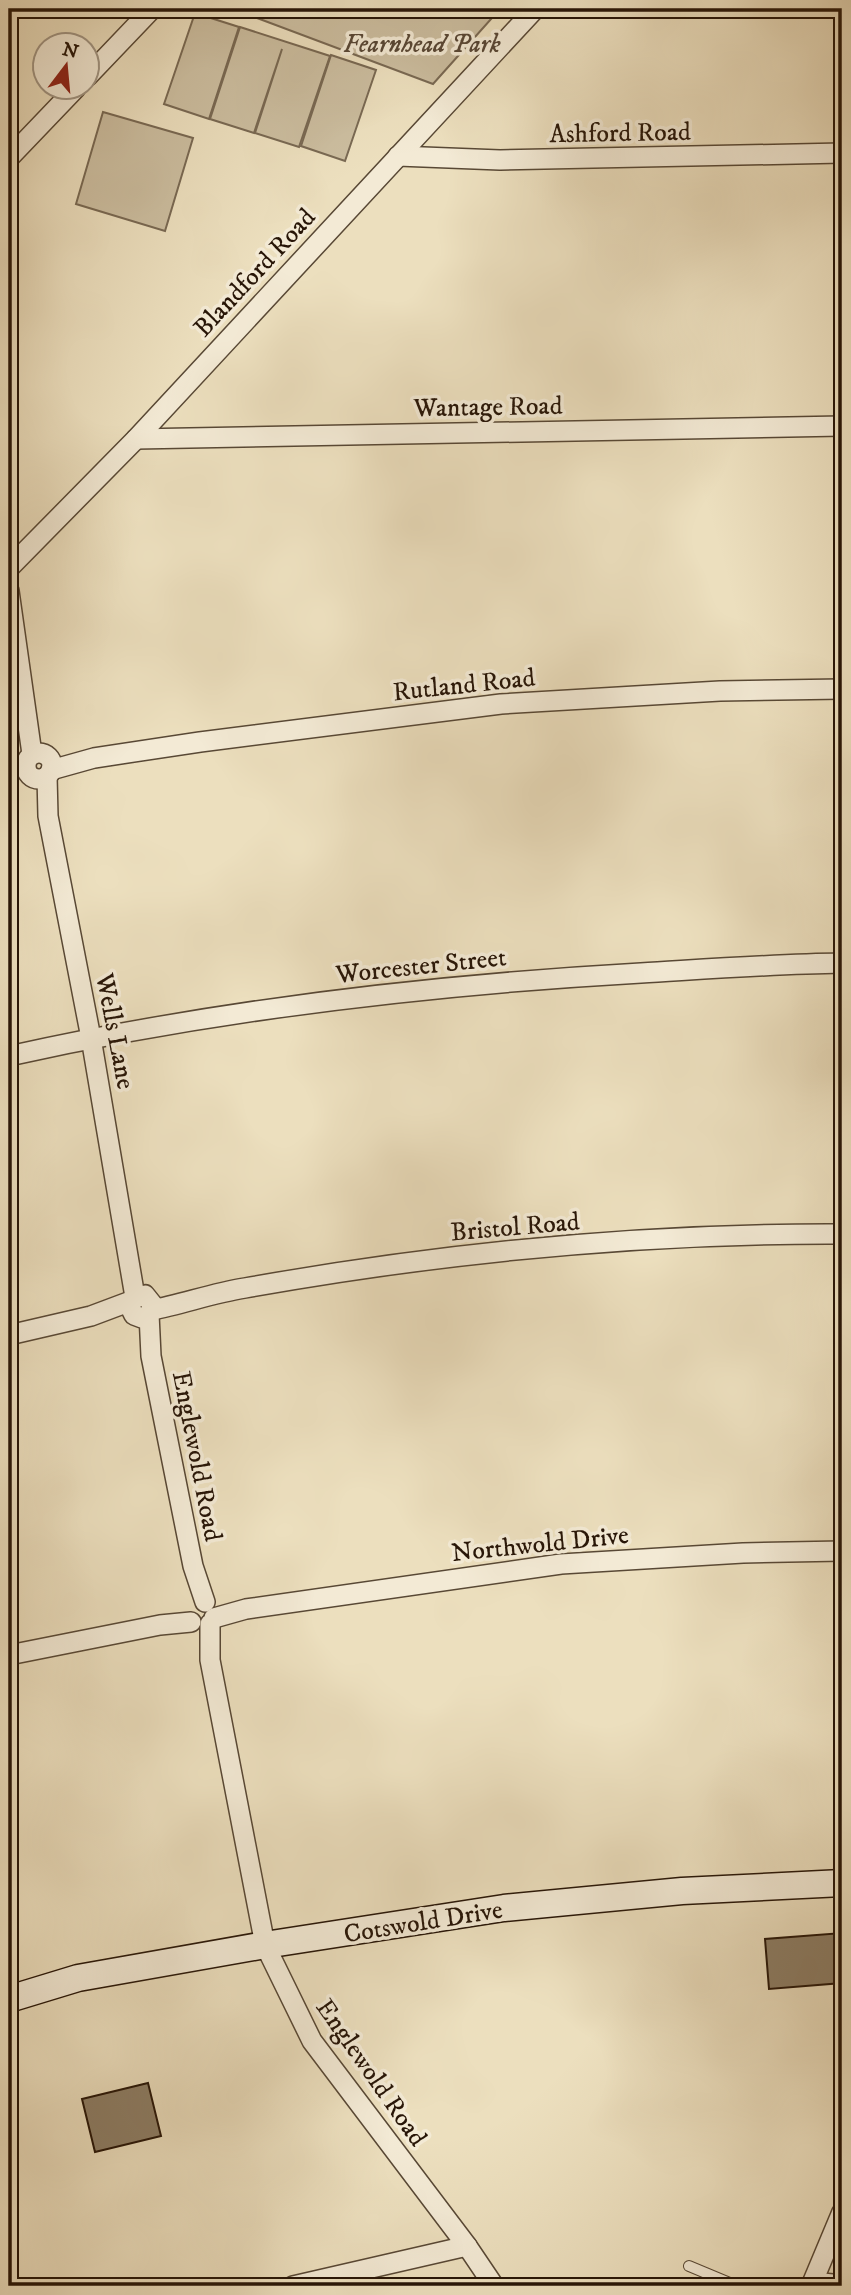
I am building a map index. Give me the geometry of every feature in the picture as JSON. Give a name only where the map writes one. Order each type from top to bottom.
[{"type":"main road","name":"Cotswold Drive","points":[[9,1999],[78,1978],[265,1945],[566,1900],[842,1883]]},
{"type":"street","points":[[102,61],[152,9]]},
{"type":"street","name":"Blandford Road","points":[[9,568],[136,439],[535,9]]},
{"type":"street","points":[[9,158],[63,102]]},
{"type":"street","name":"Ashford Road","points":[[398,156],[500,160],[842,153]]},
{"type":"street","name":"Wantage Road","points":[[136,439],[842,426]]},
{"type":"street","name":"Wells Lane","points":[[9,591],[29,716],[33,767],[48,816],[141,1305]]},
{"type":"street","name":"Rutland Road","points":[[33,767],[501,704],[720,691],[842,689]]},
{"type":"street","name":"Worcester Street","points":[[9,1056],[91,1038],[291,1005],[524,980],[755,965],[842,963]]},
{"type":"street","name":"Bristol Road","points":[[9,1335],[141,1305],[460,1256],[666,1240],[842,1234]]},
{"type":"street","name":"Englewold Road","points":[[141,1305],[265,1945],[312,2041],[467,2246],[494,2286]]},
{"type":"street","name":"Northwold Drive","points":[[9,1655],[202,1614],[561,1564],[743,1553],[842,1551]]},
{"type":"street","points":[[842,2212],[812,2284],[842,2285]]},
{"type":"street","points":[[293,2286],[467,2246]]},
{"type":"lane","points":[[689,2266],[737,2286]]},
{"type":"green space","name":"Fearnhead Park","points":[[233,9],[500,9],[433,84]]},
{"type":"green space","points":[[195,13],[239,27],[209,119],[164,104]]},
{"type":"green space","points":[[240,27],[330,56],[299,147],[255,133],[282,49],[254,133],[210,119]]},
{"type":"green space","points":[[331,55],[376,70],[345,161],[301,146]]},
{"type":"green space","points":[[103,112],[193,138],[165,231],[76,204]]},
{"type":"building","points":[[842,1933],[842,1983],[769,1989],[765,1939]]},
{"type":"building","points":[[148,2083],[161,2136],[95,2152],[82,2099]]}]
